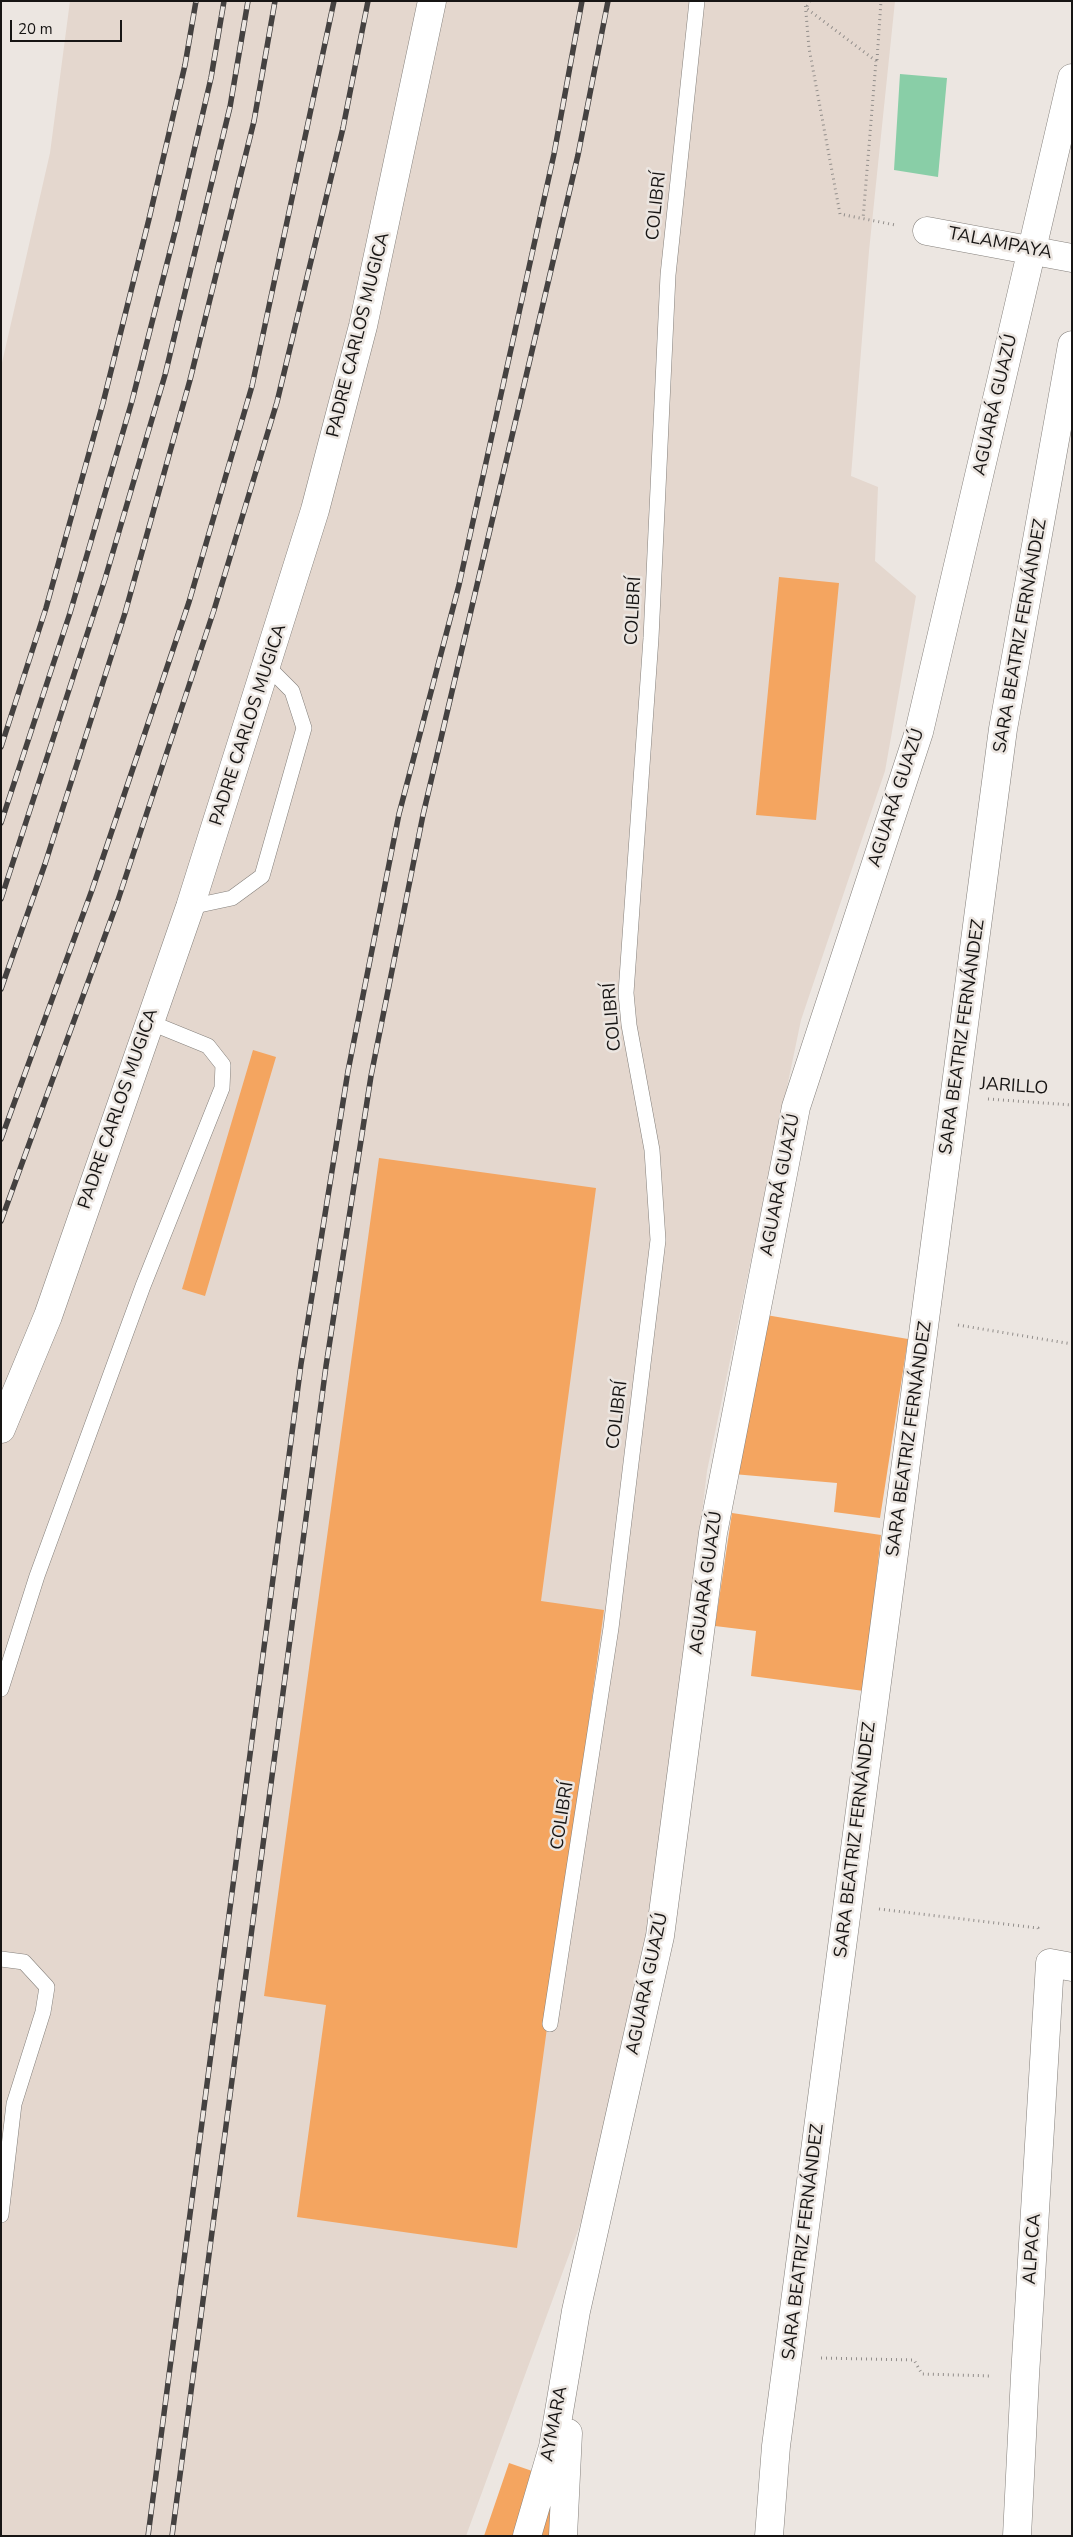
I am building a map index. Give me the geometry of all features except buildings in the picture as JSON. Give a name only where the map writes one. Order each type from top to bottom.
[{"type":"street","name":"PADRE CARLOS MUGICA","points":[[1,1429],[48,1316],[190,907],[268,666],[315,510],[363,326],[432,1]]},
{"type":"street","name":"AGUARÁ GUAZÚ","points":[[576,2311],[660,1936],[713,1533],[796,1107],[919,732],[1072,78]]},
{"type":"street","name":"TALAMPAYA","points":[[927,231],[1072,258]]},
{"type":"street","name":"SARA BEATRIZ FERNÁNDEZ","points":[[769,2536],[776,2446],[1003,729],[1072,345]]},
{"type":"street","name":"ALPACA","points":[[1017,2536],[1024,2376],[1061,1965]]},
{"type":"street","name":"AYMARA","points":[[527,2536],[553,2447],[576,2311]]},
{"type":"street","points":[[563,2536],[576,2311]]},
{"type":"lane","name":"COLIBRÍ","points":[[550,2024],[611,1628],[658,1240],[652,1150],[629,1025],[626,993],[651,638],[668,275],[697,1]]},
{"type":"lane","points":[[190,907],[232,898],[262,876],[304,728],[292,691],[268,666]]},
{"type":"lane","points":[[1,1690],[37,1576],[140,1295],[222,1088],[223,1064],[208,1046],[149,1022]]},
{"type":"lane","points":[[1,1960],[24,1962],[48,1987],[43,2012],[14,2104],[1,2215]]},
{"type":"path","points":[[805,1],[809,48],[840,214],[927,231]]},
{"type":"path","points":[[806,8],[810,1]]},
{"type":"path","points":[[864,219],[881,1]]},
{"type":"path","points":[[806,8],[876,61]]},
{"type":"path","name":"JARILLO","points":[[955,1097],[1072,1105]]},
{"type":"path","points":[[925,1320],[1072,1344]]},
{"type":"path","points":[[848,1906],[1038,1928],[1061,1965]]},
{"type":"path","points":[[788,2357],[914,2360],[922,2374],[1024,2376]]},
{"type":"shaded area","points":[[70,1],[895,1],[869,251],[851,476],[878,487],[875,561],[916,596],[885,771],[801,1020],[707,1471],[636,2072],[466,2536],[1,2536],[1,367],[50,153]]},
{"type":"green space","points":[[900,74],[947,78],[938,177],[894,170]]},
{"type":"railway","points":[[1,747],[46,608],[103,403],[185,65],[196,1]]},
{"type":"railway","points":[[1,823],[70,613],[132,401],[177,224],[211,78],[224,1]]},
{"type":"railway","points":[[1,899],[105,579],[165,375],[230,107],[248,1]]},
{"type":"railway","points":[[1,989],[45,864],[125,613],[190,380],[254,121],[275,1]]},
{"type":"railway","points":[[1,1139],[92,890],[189,602],[252,386],[334,1]]},
{"type":"railway","points":[[1,1221],[118,900],[214,610],[277,402],[343,128],[368,1]]},
{"type":"railway","points":[[148,2536],[301,1364],[348,1071],[399,814],[459,585],[554,154],[582,1]]},
{"type":"railway","points":[[172,2536],[326,1366],[371,1076],[423,815],[578,155],[608,1]]}]
